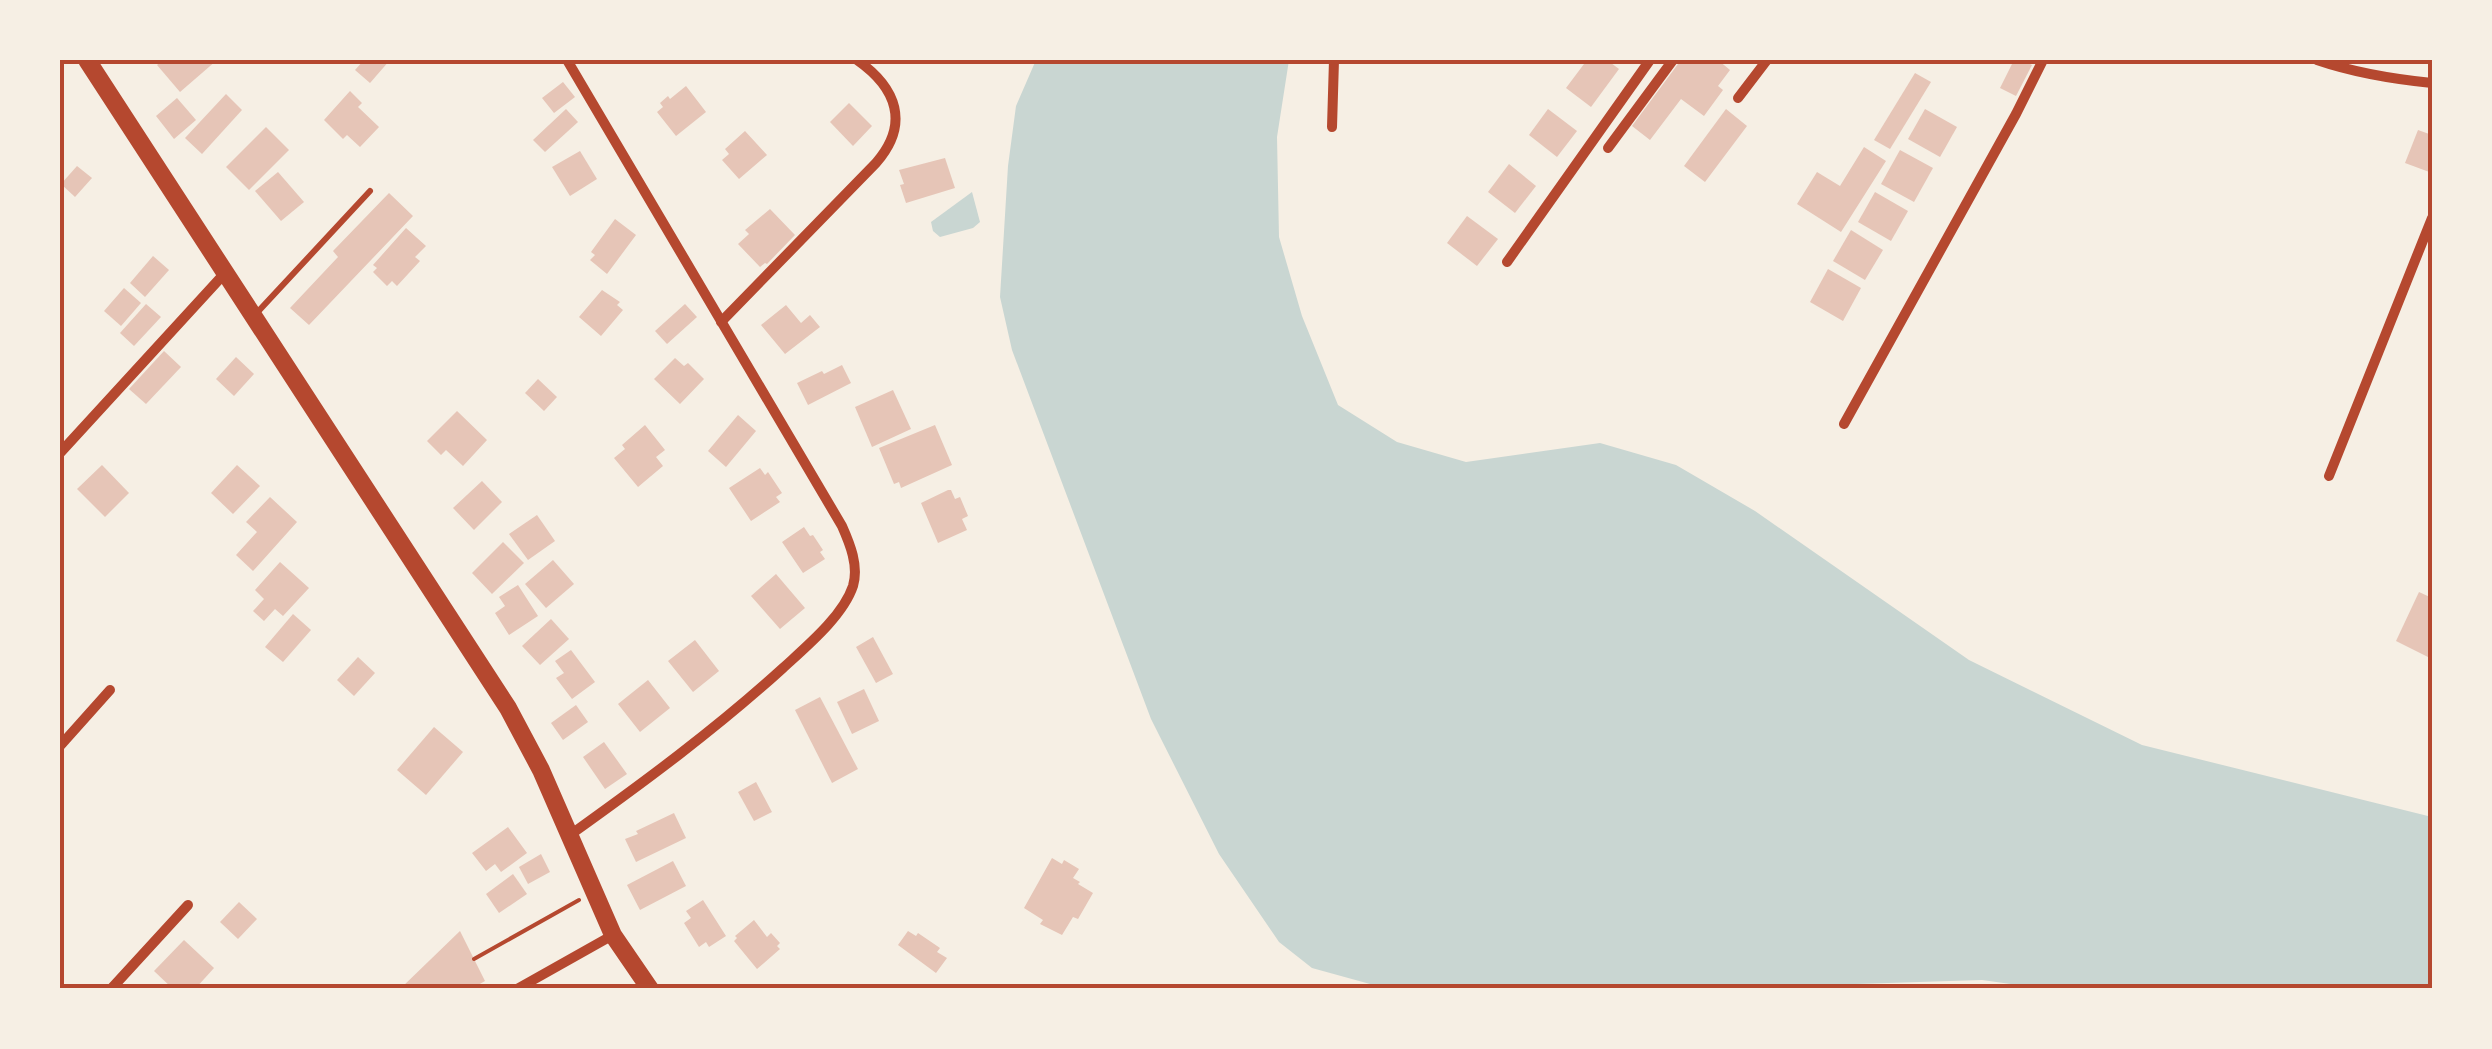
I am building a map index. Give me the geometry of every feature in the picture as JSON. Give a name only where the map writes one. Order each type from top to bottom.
[{"type":"main road","points":[[86,60],[508,708],[542,770],[613,935],[650,989]]},
{"type":"street","points":[[567,60],[842,526],[854,562],[855,580],[841,608],[812,642],[733,713],[570,835]]},
{"type":"street","points":[[721,322],[889,146],[896,119],[894,102],[871,70],[858,60]]},
{"type":"street","points":[[1332,127],[1334,60]]},
{"type":"street","points":[[1507,262],[1650,60]]},
{"type":"street","points":[[1608,148],[1673,60]]},
{"type":"street","points":[[1738,98],[1767,60]]},
{"type":"street","points":[[1844,424],[2044,60]]},
{"type":"street","points":[[2317,60],[2361,74],[2432,83]]},
{"type":"street","points":[[2329,476],[2432,218]]},
{"type":"street","points":[[60,453],[225,274]]},
{"type":"street","points":[[60,746],[110,690]]},
{"type":"street","points":[[111,989],[188,905]]},
{"type":"street","points":[[517,989],[613,935]]},
{"type":"lane","points":[[253,316],[370,191]]},
{"type":"path","points":[[474,958],[593,891]]},
{"type":"shaded area","points":[[1036,60],[1289,60],[1277,137],[1279,237],[1302,316],[1338,405],[1397,442],[1466,462],[1600,443],[1676,465],[1755,511],[1969,660],[2142,745],[2432,817],[2432,989],[2047,989],[1982,980],[1699,989],[1465,989],[1370,984],[1312,968],[1279,942],[1219,854],[1151,719],[1012,350],[1000,297],[1008,166],[1016,106]]},
{"type":"shaded area","points":[[972,192],[980,222],[973,228],[940,237],[931,222]]},
{"type":"building","points":[[163,60],[217,60],[180,92],[157,65]]},
{"type":"building","points":[[364,60],[390,60],[370,83],[355,70]]},
{"type":"building","points":[[1587,60],[1607,60],[1619,69],[1591,107],[1566,88]]},
{"type":"building","points":[[1681,60],[1718,60],[1730,70],[1718,86],[1723,90],[1704,116],[1681,99],[1650,140],[1632,126]]},
{"type":"building","points":[[2014,60],[2032,65],[2016,96],[2000,88]]},
{"type":"building","points":[[1915,73],[1931,82],[1890,149],[1874,140]]},
{"type":"building","points":[[563,82],[575,97],[554,113],[542,98]]},
{"type":"building","points":[[686,86],[706,112],[676,136],[657,112],[663,107],[660,103]]},
{"type":"building","points":[[350,91],[362,103],[358,107],[379,127],[360,147],[347,135],[343,139],[324,120]]},
{"type":"building","points":[[226,94],[242,110],[202,154],[185,138]]},
{"type":"building","points":[[177,98],[196,120],[174,139],[156,116]]},
{"type":"building","points":[[849,103],[872,126],[853,146],[830,122]]},
{"type":"building","points":[[566,109],[578,122],[545,152],[533,140]]},
{"type":"building","points":[[1548,109],[1577,131],[1557,157],[1529,135]]},
{"type":"building","points":[[1726,109],[1747,126],[1705,182],[1684,166]]},
{"type":"building","points":[[1925,109],[1957,127],[1940,157],[1908,139]]},
{"type":"building","points":[[266,127],[289,150],[249,190],[226,167]]},
{"type":"building","points":[[2418,130],[2432,135],[2432,173],[2405,163]]},
{"type":"building","points":[[745,131],[767,155],[739,179],[722,160],[729,154],[725,149]]},
{"type":"building","points":[[1864,147],[1886,161],[1841,232],[1797,204],[1817,172],[1840,186]]},
{"type":"building","points":[[1900,150],[1933,168],[1914,202],[1881,184]]},
{"type":"building","points":[[580,151],[597,179],[570,196],[552,167]]},
{"type":"building","points":[[945,158],[955,188],[906,203],[899,170]]},
{"type":"building","points":[[1509,164],[1536,186],[1515,213],[1488,192]]},
{"type":"building","points":[[77,166],[92,178],[75,197],[61,184]]},
{"type":"building","points":[[278,172],[304,202],[281,221],[255,191]]},
{"type":"building","points":[[1875,192],[1908,211],[1891,241],[1858,222]]},
{"type":"building","points":[[389,193],[413,216],[309,325],[290,308],[338,257],[333,251]]},
{"type":"building","points":[[770,209],[795,235],[760,267],[738,244],[749,234],[745,230]]},
{"type":"building","points":[[1467,216],[1498,239],[1477,266],[1447,243]]},
{"type":"building","points":[[615,219],[636,235],[607,274],[590,260],[595,255],[591,252]]},
{"type":"building","points":[[406,228],[426,246],[415,257],[420,261],[397,286],[392,281],[387,286],[373,272],[377,268],[373,265]]},
{"type":"building","points":[[1851,230],[1883,250],[1865,280],[1833,261]]},
{"type":"building","points":[[153,256],[169,270],[145,297],[130,283]]},
{"type":"building","points":[[1828,269],[1861,288],[1843,321],[1810,302]]},
{"type":"building","points":[[124,288],[141,303],[121,326],[104,311]]},
{"type":"building","points":[[602,290],[620,302],[617,305],[623,310],[601,336],[579,317]]},
{"type":"building","points":[[146,304],[161,317],[134,346],[120,333]]},
{"type":"building","points":[[685,304],[697,317],[667,344],[655,331]]},
{"type":"building","points":[[786,305],[801,323],[810,315],[820,327],[785,354],[761,325]]},
{"type":"building","points":[[164,351],[181,367],[146,404],[129,389]]},
{"type":"building","points":[[236,357],[254,374],[234,396],[216,379]]},
{"type":"building","points":[[675,358],[684,366],[688,363],[704,379],[680,404],[654,379]]},
{"type":"building","points":[[842,365],[851,383],[808,405],[797,383]]},
{"type":"building","points":[[538,379],[557,397],[544,411],[525,393]]},
{"type":"building","points":[[893,390],[911,429],[872,447],[855,407]]},
{"type":"building","points":[[457,411],[487,440],[463,466],[446,450],[441,455],[427,441]]},
{"type":"building","points":[[738,415],[756,431],[726,467],[708,451]]},
{"type":"building","points":[[645,425],[665,450],[656,457],[663,466],[638,487],[614,458],[625,449],[622,445]]},
{"type":"building","points":[[935,425],[952,465],[901,488],[899,482],[894,484],[879,448]]},
{"type":"building","points":[[102,465],[129,493],[105,517],[77,489]]},
{"type":"building","points":[[237,465],[260,486],[233,514],[211,493]]},
{"type":"building","points":[[760,468],[765,475],[768,472],[782,493],[776,497],[780,502],[751,521],[729,488]]},
{"type":"building","points":[[482,481],[502,502],[474,530],[453,508]]},
{"type":"building","points":[[948,490],[955,499],[960,497],[968,516],[962,519],[967,530],[938,543],[921,503]]},
{"type":"building","points":[[270,497],[297,522],[253,571],[236,555],[257,532],[246,522]]},
{"type":"building","points":[[537,515],[555,541],[528,560],[509,534]]},
{"type":"building","points":[[804,527],[823,550],[820,552],[825,559],[803,573],[782,542]]},
{"type":"building","points":[[503,542],[524,563],[492,594],[472,573]]},
{"type":"building","points":[[553,560],[574,584],[546,608],[525,584]]},
{"type":"building","points":[[280,562],[309,588],[283,616],[275,609],[264,621],[253,611],[264,599],[255,590]]},
{"type":"building","points":[[776,574],[805,608],[780,629],[751,596]]},
{"type":"building","points":[[518,585],[538,616],[509,635],[495,613],[505,606],[499,597]]},
{"type":"building","points":[[2419,592],[2432,598],[2432,659],[2396,641]]},
{"type":"building","points":[[293,614],[311,630],[283,662],[265,647]]},
{"type":"building","points":[[551,619],[569,639],[540,665],[522,646]]},
{"type":"building","points":[[873,637],[893,674],[876,683],[856,647]]},
{"type":"building","points":[[695,640],[719,671],[693,692],[668,661]]},
{"type":"building","points":[[571,650],[595,682],[572,699],[556,678],[564,673],[555,661]]},
{"type":"building","points":[[358,657],[375,673],[354,696],[337,680]]},
{"type":"building","points":[[648,680],[670,708],[640,732],[618,704]]},
{"type":"building","points":[[864,689],[879,721],[852,734],[837,702]]},
{"type":"building","points":[[820,697],[858,769],[832,783],[795,710]]},
{"type":"building","points":[[576,705],[588,722],[563,740],[551,723]]},
{"type":"building","points":[[434,727],[463,752],[426,795],[397,770]]},
{"type":"building","points":[[604,742],[627,774],[605,789],[583,757]]},
{"type":"building","points":[[756,782],[772,812],[754,821],[738,792]]},
{"type":"building","points":[[674,813],[686,838],[636,862],[625,839]]},
{"type":"building","points":[[508,827],[527,853],[501,872],[495,864],[486,871],[472,853]]},
{"type":"building","points":[[541,854],[550,872],[528,884],[519,867]]},
{"type":"building","points":[[1052,858],[1079,869],[1073,878],[1093,893],[1078,919],[1073,917],[1062,935],[1040,924],[1043,920],[1024,908]]},
{"type":"building","points":[[673,861],[686,886],[640,910],[627,885]]},
{"type":"building","points":[[513,874],[527,894],[499,913],[486,894]]},
{"type":"building","points":[[703,900],[726,936],[709,947],[706,942],[699,947],[684,923],[691,918],[686,911]]},
{"type":"building","points":[[239,902],[257,919],[238,939],[220,922]]},
{"type":"building","points":[[754,920],[767,937],[771,933],[780,943],[780,949],[757,969],[734,941]]},
{"type":"building","points":[[460,931],[485,981],[471,989],[400,989]]},
{"type":"building","points":[[908,931],[940,948],[937,952],[947,958],[936,973],[898,945]]},
{"type":"building","points":[[184,940],[214,968],[195,989],[173,989],[154,971]]}]
